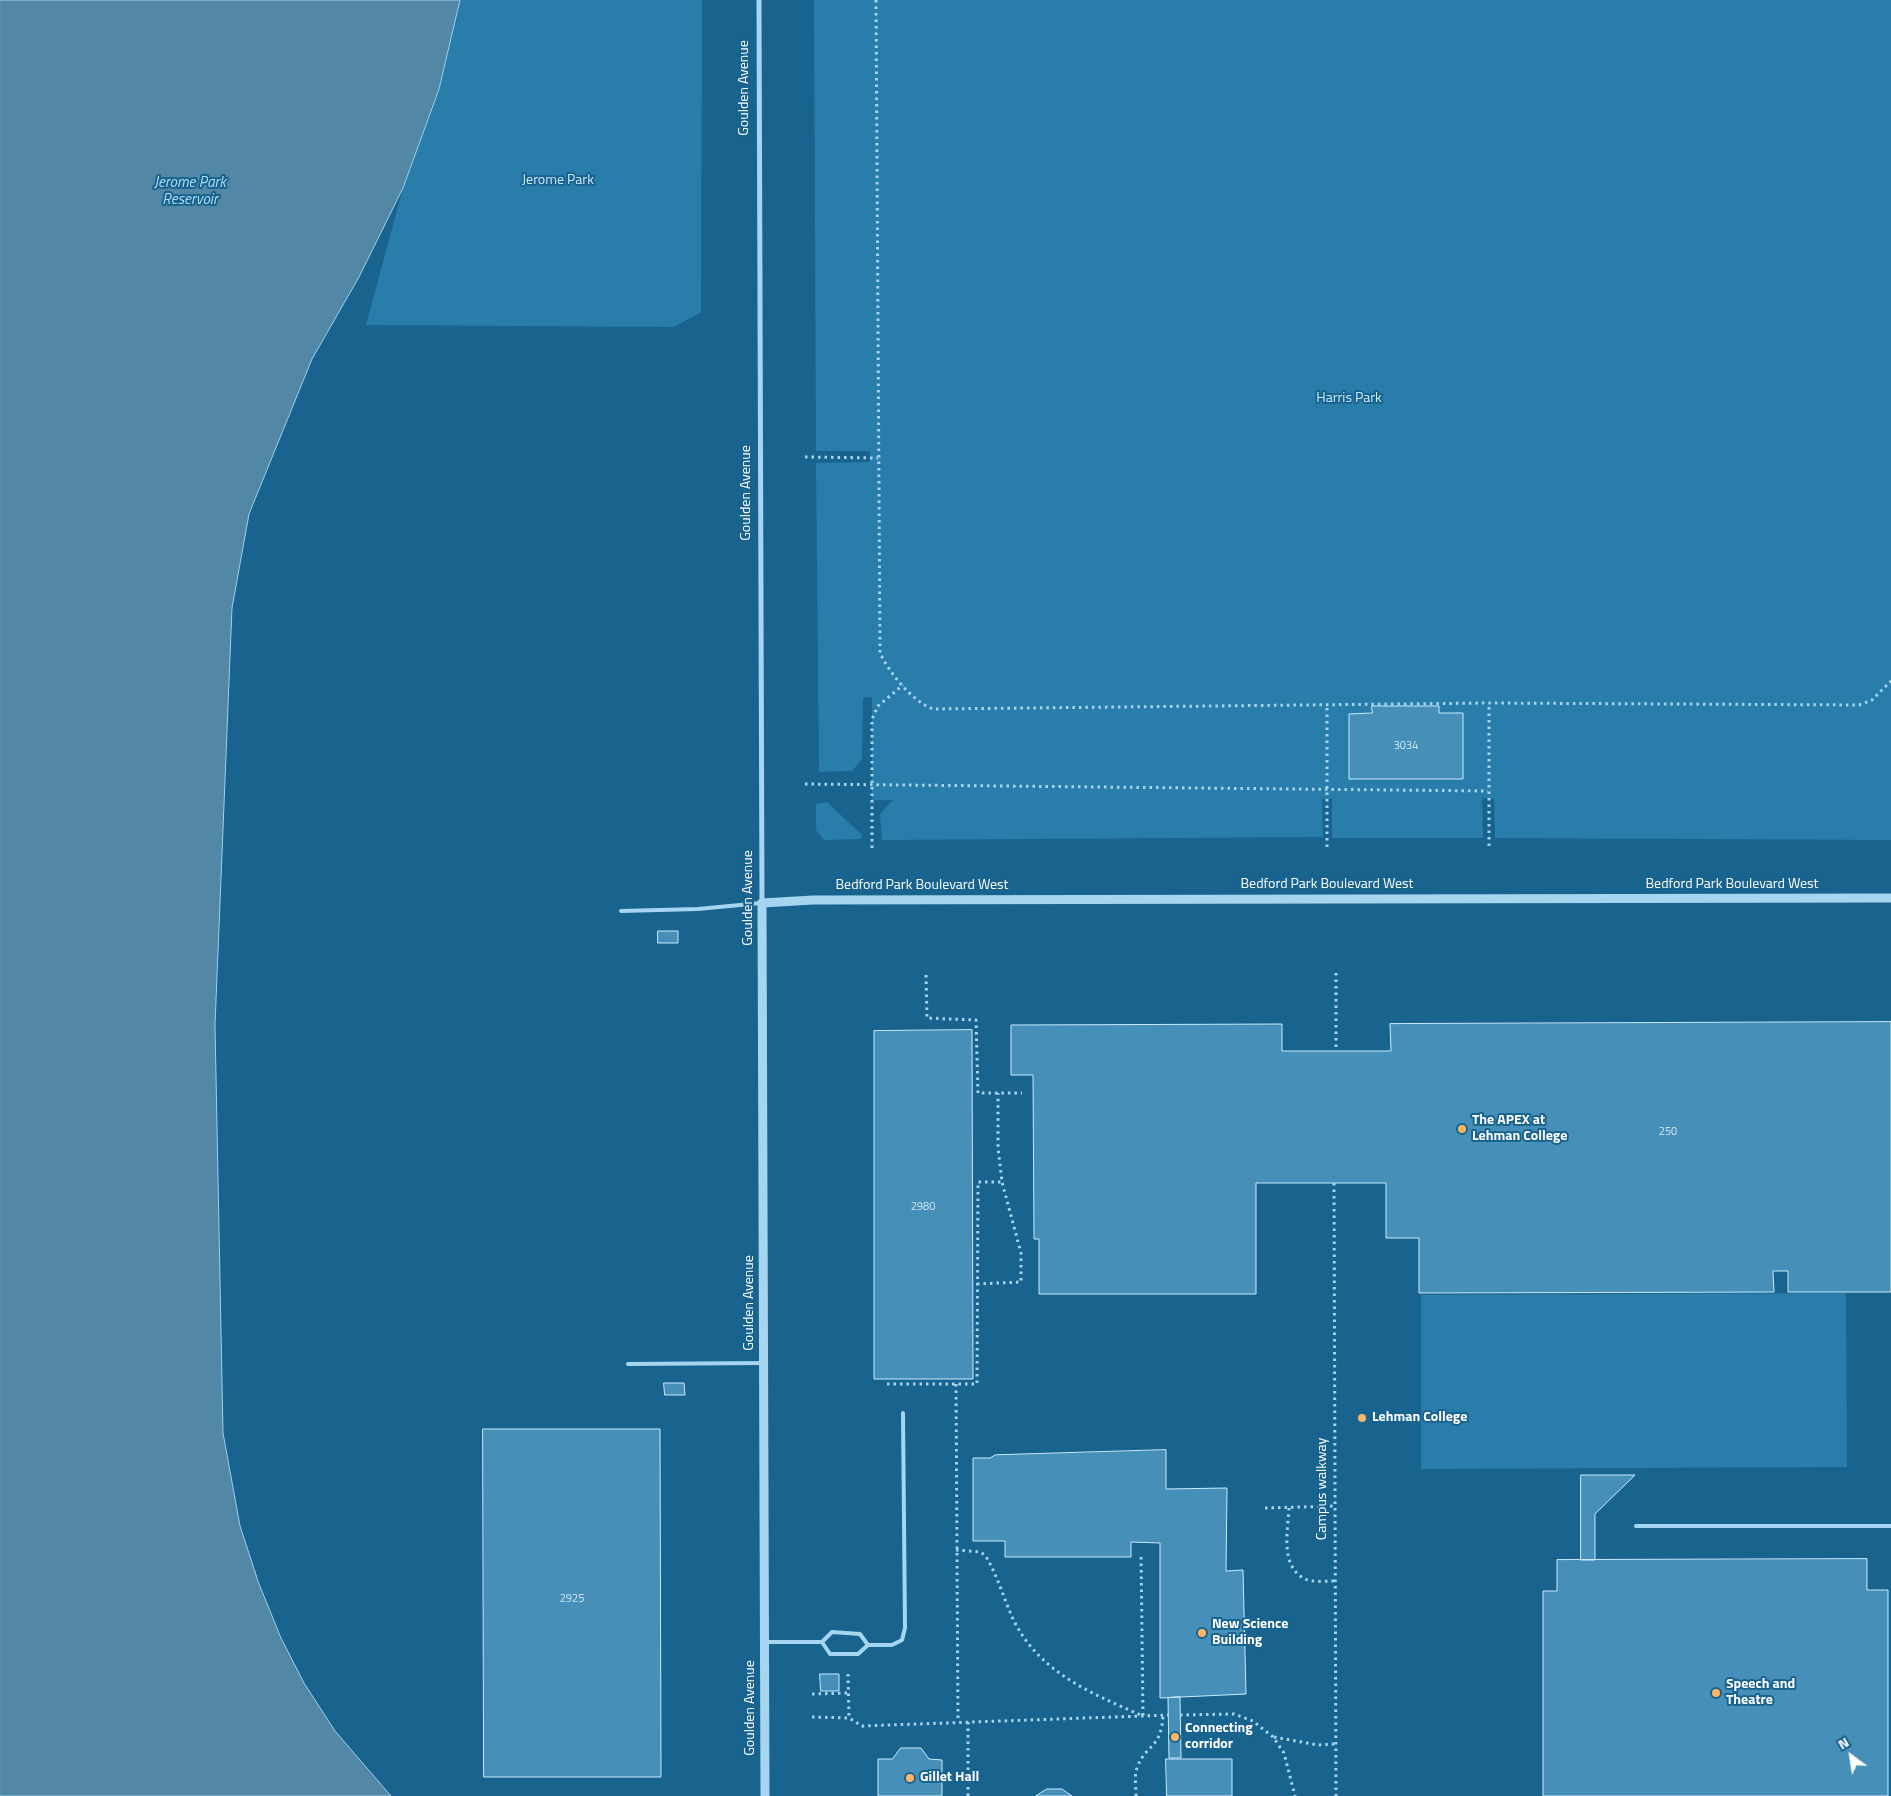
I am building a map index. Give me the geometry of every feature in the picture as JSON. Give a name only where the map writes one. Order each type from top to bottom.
[{"type":"street","name":"Goulden Avenue","points":[[759,0],[765,1796]]},
{"type":"street","name":"Bedford Park Boulevard West","points":[[762,903],[813,900],[1891,898]]},
{"type":"lane","points":[[621,911],[698,909],[762,903]]},
{"type":"lane","points":[[628,1364],[764,1363]]},
{"type":"lane","points":[[822,1642],[830,1654],[858,1654],[868,1645],[892,1645],[902,1640],[906,1628],[903,1413]]},
{"type":"lane","points":[[1636,1526],[1891,1526]]},
{"type":"lane","points":[[765,1642],[822,1642],[832,1632],[860,1634],[868,1645]]},
{"type":"path","points":[[876,0],[880,654],[885,664],[921,704],[933,709],[1327,707],[1489,704],[1859,704],[1872,700],[1891,681]]},
{"type":"path","points":[[805,458],[878,458]]},
{"type":"path","points":[[872,848],[872,719],[878,706],[903,685]]},
{"type":"path","points":[[1489,704],[1489,846]]},
{"type":"path","points":[[1327,707],[1327,847]]},
{"type":"path","points":[[805,784],[1488,790]]},
{"type":"path","points":[[1336,973],[1336,1051]]},
{"type":"path","points":[[926,975],[927,1018],[976,1020],[978,1093],[1022,1093]]},
{"type":"path","points":[[977,1284],[1021,1282],[1021,1254],[1002,1182],[998,1148],[998,1093]]},
{"type":"path","points":[[887,1384],[977,1384],[978,1182],[1002,1182]]},
{"type":"path","name":"Campus walkway","points":[[1334,1183],[1336,1796]]},
{"type":"path","points":[[956,1384],[958,1721]]},
{"type":"path","points":[[1265,1508],[1335,1506]]},
{"type":"path","points":[[1289,1508],[1287,1555],[1295,1570],[1303,1578],[1313,1581],[1335,1581]]},
{"type":"path","points":[[956,1550],[980,1552],[985,1555],[1022,1636],[1060,1675],[1079,1688],[1143,1716]]},
{"type":"path","points":[[1140,1553],[1143,1716]]},
{"type":"path","points":[[848,1654],[849,1718]]},
{"type":"path","points":[[812,1694],[848,1693]]},
{"type":"path","points":[[1180,1715],[1234,1714],[1253,1722],[1273,1736],[1284,1753],[1294,1796]]},
{"type":"path","points":[[812,1717],[849,1718],[862,1726],[958,1721],[1168,1715]]},
{"type":"path","points":[[1136,1796],[1136,1770],[1141,1760],[1158,1740],[1162,1731],[1163,1716]]},
{"type":"path","points":[[968,1722],[968,1796]]},
{"type":"path","points":[[1273,1736],[1311,1744],[1336,1744]]},
{"type":"green space","name":"Jerome Park","points":[[460,0],[702,0],[701,312],[674,327],[366,325],[403,188],[439,89]]},
{"type":"green space","name":"Harris Park","points":[[814,0],[1891,0],[1891,840],[1495,838],[1494,799],[1482,798],[1483,838],[1332,838],[1332,799],[1322,799],[1323,837],[882,840],[880,814],[893,800],[872,800],[872,697],[863,698],[862,759],[852,771],[819,772],[816,463],[870,462],[870,451],[816,451]]},
{"type":"green space","points":[[827,802],[862,835],[861,839],[824,840],[816,830],[816,804]]},
{"type":"green space","points":[[1846,1293],[1847,1467],[1421,1469],[1421,1295]]},
{"type":"water","name":"Jerome Park Reservoir","points":[[0,0],[460,0],[439,89],[403,188],[359,277],[312,359],[249,514],[232,608],[215,1025],[223,1433],[240,1526],[259,1584],[281,1638],[304,1683],[335,1731],[391,1796],[0,1796]]},
{"type":"building","points":[[1372,706],[1439,706],[1439,713],[1463,713],[1463,779],[1349,779],[1349,714],[1372,713]]},
{"type":"building","points":[[658,931],[678,931],[678,943],[658,943]]},
{"type":"building","name":"The APEX at Lehman College","points":[[1891,1022],[1891,1292],[1788,1292],[1788,1271],[1773,1271],[1774,1292],[1419,1293],[1419,1238],[1386,1238],[1386,1183],[1256,1183],[1256,1294],[1039,1294],[1039,1239],[1034,1239],[1033,1075],[1011,1075],[1011,1025],[1282,1024],[1282,1051],[1391,1051],[1390,1024]]},
{"type":"building","points":[[972,1030],[973,1379],[874,1379],[874,1031]]},
{"type":"building","points":[[664,1383],[684,1383],[685,1395],[665,1395]]},
{"type":"building","points":[[483,1429],[660,1429],[661,1777],[484,1777]]},
{"type":"building","name":"New Science Building","points":[[1166,1450],[1166,1489],[1227,1488],[1226,1571],[1243,1570],[1246,1694],[1160,1698],[1160,1543],[1131,1542],[1131,1557],[1005,1557],[1005,1541],[973,1541],[973,1458],[990,1458],[995,1455]]},
{"type":"building","points":[[1581,1475],[1635,1475],[1595,1514],[1595,1560],[1581,1560]]},
{"type":"building","name":"Speech and Theatre","points":[[1867,1559],[1867,1590],[1888,1590],[1888,1796],[1543,1796],[1543,1591],[1557,1591],[1557,1560]]},
{"type":"building","points":[[820,1674],[839,1674],[839,1691],[821,1691]]},
{"type":"building","name":"Connecting corridor","points":[[1180,1697],[1181,1758],[1169,1758],[1168,1698]]},
{"type":"building","name":"Gillet Hall","points":[[901,1748],[921,1748],[929,1759],[942,1760],[942,1796],[878,1796],[878,1759],[892,1759]]},
{"type":"building","points":[[1166,1759],[1232,1759],[1232,1796],[1167,1796]]},
{"type":"building","points":[[1047,1789],[1062,1789],[1072,1796],[1036,1796]]},
{"type":"place","name":"The APEX at Lehman College","points":[[1462,1129]]},
{"type":"place","name":"Lehman College","points":[[1362,1418]]},
{"type":"place","name":"New Science Building","points":[[1202,1633]]},
{"type":"place","name":"Speech and Theatre","points":[[1716,1693]]},
{"type":"place","name":"Connecting corridor","points":[[1175,1737]]},
{"type":"place","name":"Gillet Hall","points":[[910,1778]]}]
